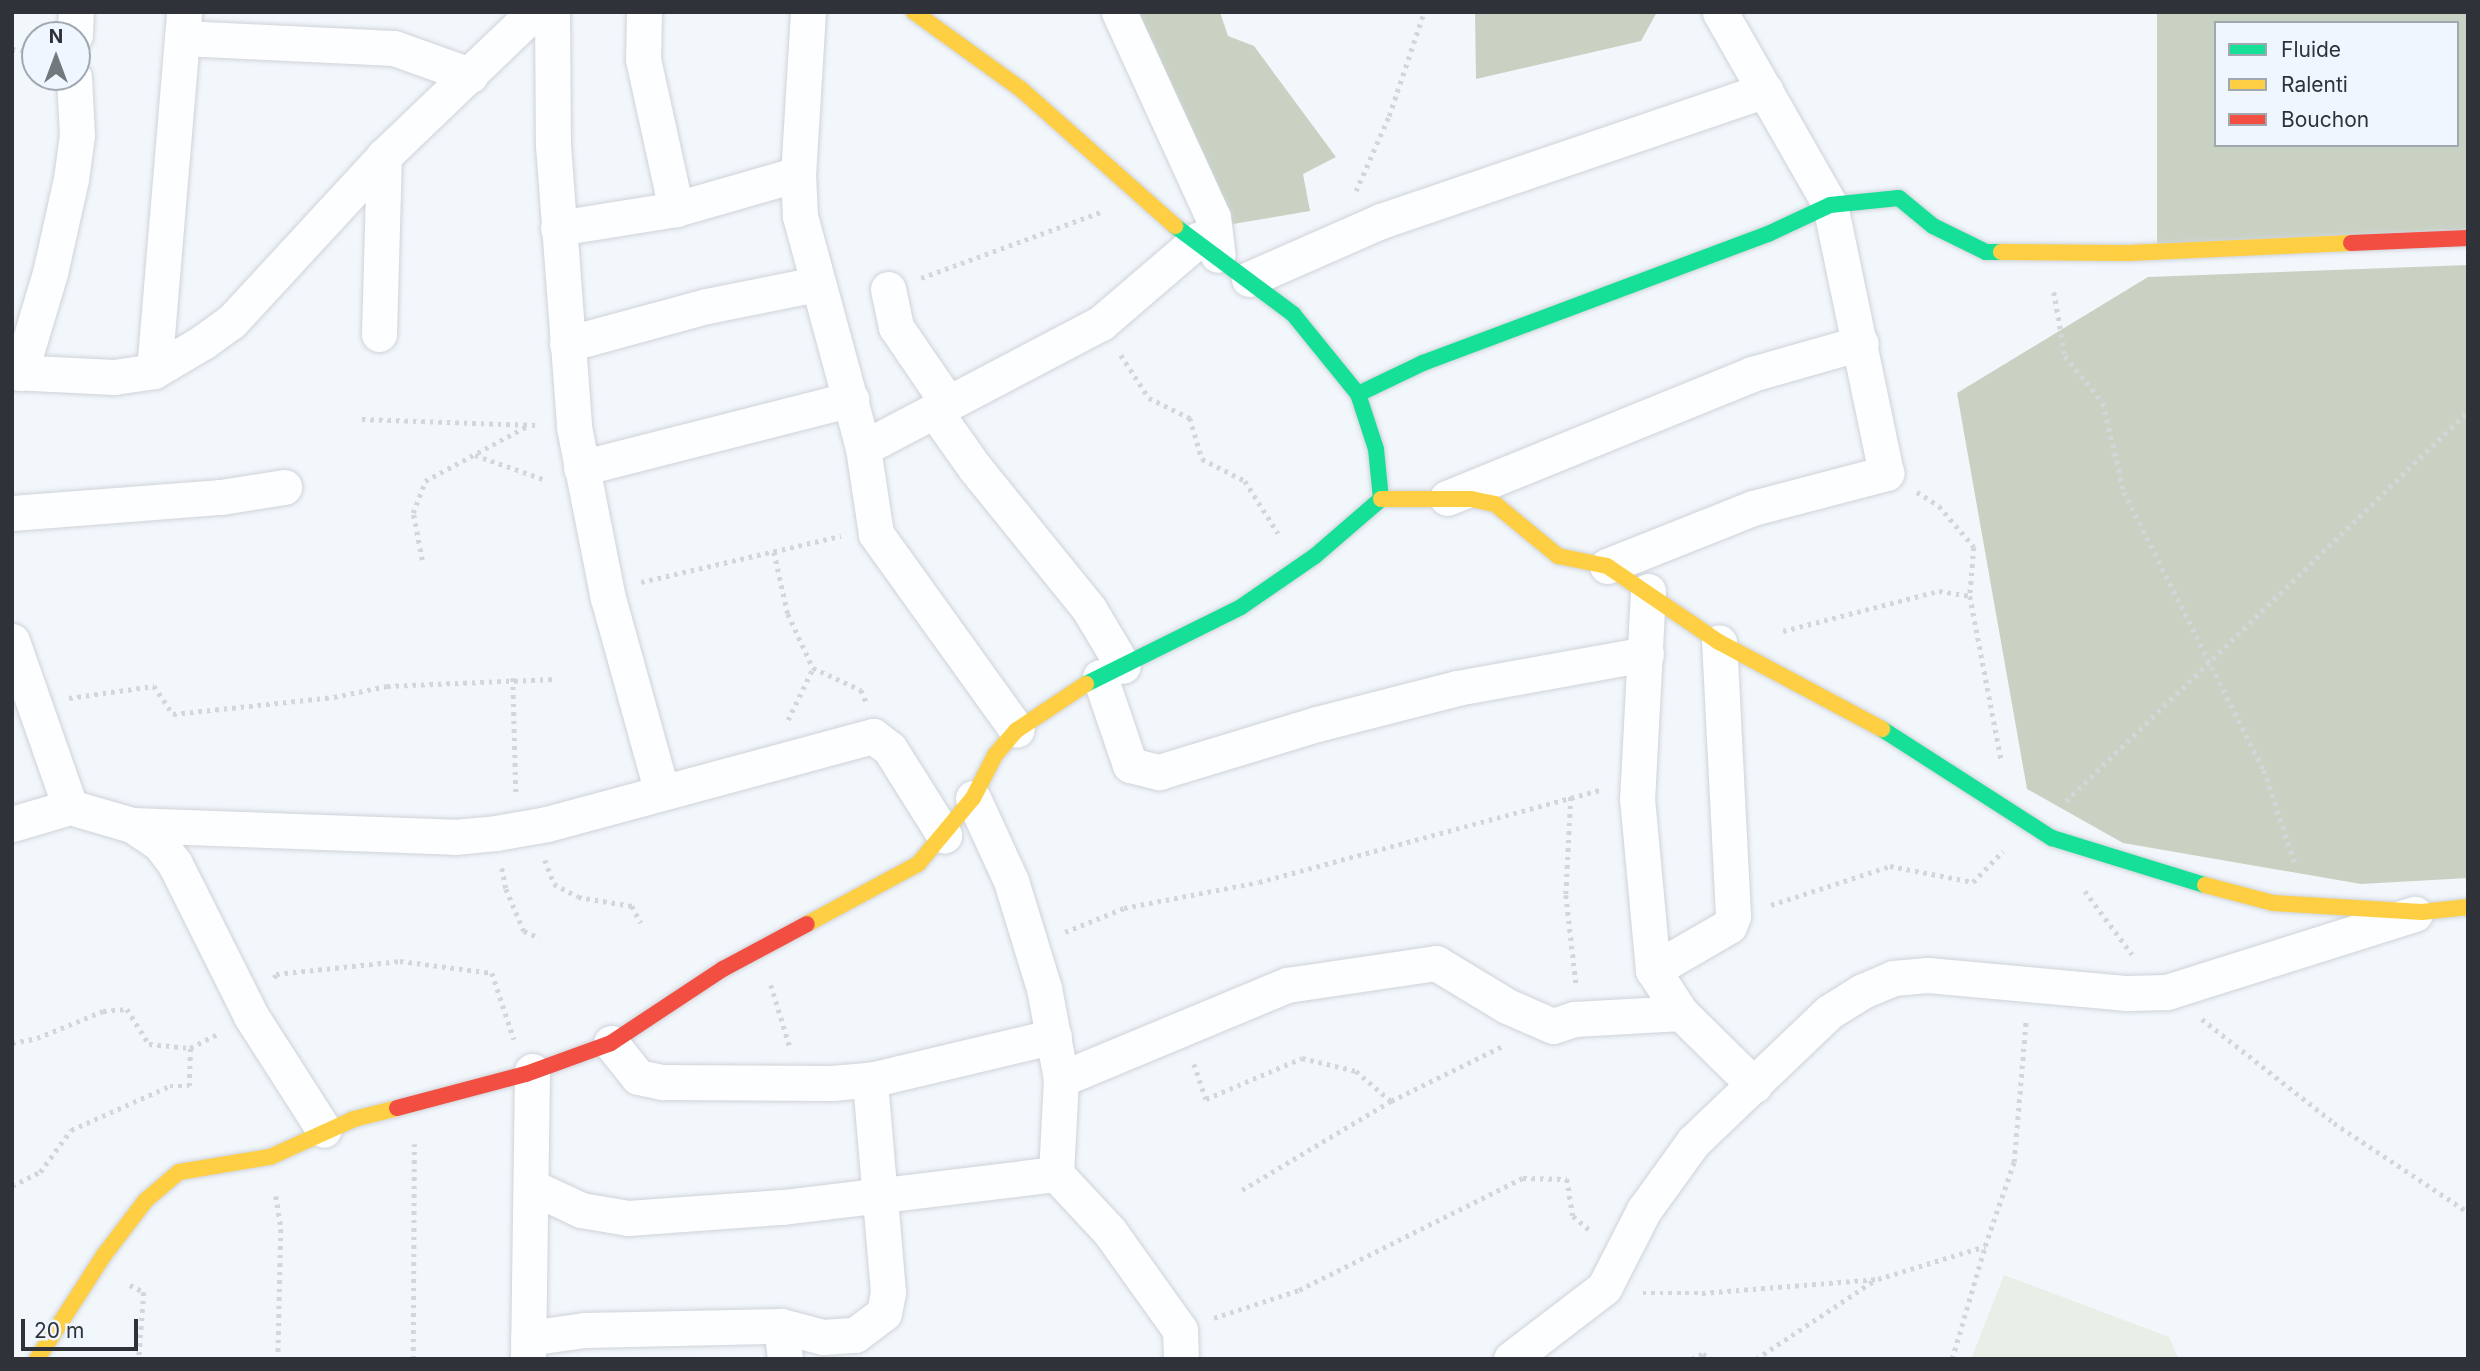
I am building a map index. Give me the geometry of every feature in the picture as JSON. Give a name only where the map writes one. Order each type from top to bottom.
[{"type":"street","points":[[75,91],[77,135],[71,179],[50,273],[16,373],[114,377],[155,370],[231,322],[384,156],[534,12]]},
{"type":"street","points":[[552,12],[558,228],[575,427],[569,475],[606,588],[662,793]]},
{"type":"street","points":[[644,12],[643,59],[676,209]]},
{"type":"street","points":[[808,12],[798,174],[800,216],[816,284],[863,447],[875,528],[916,593],[1017,730]]},
{"type":"street","points":[[914,12],[1022,90],[1141,198],[1293,314],[1358,394],[1376,449],[1381,499]]},
{"type":"street","points":[[863,447],[936,413],[1101,323],[1208,247],[1213,217],[1119,12]]},
{"type":"street","points":[[1607,566],[1752,508],[1886,473],[1861,343],[1829,205],[1720,12]]},
{"type":"street","points":[[155,370],[183,25],[394,48],[470,75]]},
{"type":"street","points":[[1249,279],[1338,240],[1447,198],[1765,90]]},
{"type":"street","points":[[379,334],[384,156]]},
{"type":"street","points":[[558,228],[676,209],[798,174]]},
{"type":"street","points":[[1358,394],[1423,363],[1768,234],[1829,205],[1899,198],[1933,226],[1986,252],[2047,250],[2128,253],[2468,238]]},
{"type":"street","points":[[567,344],[707,306],[816,284]]},
{"type":"street","points":[[888,289],[896,327],[941,393],[936,413],[975,468],[1089,609],[1112,671],[1130,765],[1159,772],[1317,724],[1457,688],[1646,654]]},
{"type":"street","points":[[1447,498],[1752,374],[1861,343]]},
{"type":"street","points":[[569,475],[851,399]]},
{"type":"street","points":[[12,513],[221,497],[284,487]]},
{"type":"street","points":[[37,1359],[95,1267],[146,1200],[179,1172],[270,1157],[324,1130],[532,1071],[611,1043],[759,948],[918,864],[973,798],[995,755],[1017,730],[1112,671],[1241,607],[1299,567],[1381,499],[1447,498],[1495,505],[1558,556],[1607,566],[1728,647],[1867,719],[2052,838],[2162,874],[2273,902],[2422,912],[2468,907]]},
{"type":"street","points":[[1647,591],[1638,782],[1640,852],[1653,970],[1681,1013],[1754,1085]]},
{"type":"street","points":[[12,640],[71,807]]},
{"type":"street","points":[[1653,970],[1729,926],[1734,904],[1720,725],[1728,647]]},
{"type":"street","points":[[12,824],[71,807],[132,825],[454,837],[516,829],[662,793],[860,737],[881,740],[944,835]]},
{"type":"street","points":[[973,798],[1011,881],[1031,945],[1054,1036],[1061,1079],[1056,1174],[1110,1232],[1181,1344]]},
{"type":"street","points":[[132,825],[160,844],[176,864],[251,1016],[324,1130]]},
{"type":"street","points":[[1511,1359],[1604,1288],[1644,1210],[1693,1142],[1829,1012],[1892,978],[1927,975],[2127,993],[2168,992],[2422,912]]},
{"type":"street","points":[[1061,1079],[1287,985],[1436,963],[1507,1006],[1563,1023],[1681,1013]]},
{"type":"street","points":[[611,1043],[638,1077],[662,1082],[870,1080],[1054,1036]]},
{"type":"street","points":[[532,1071],[528,1348],[584,1330],[783,1343],[855,1335],[884,1313],[888,1292],[877,1196],[870,1080]]},
{"type":"street","points":[[532,1187],[581,1210],[628,1218],[877,1196],[1056,1174]]},
{"type":"path","points":[[1338,240],[1389,116],[1424,12]]},
{"type":"path","points":[[888,289],[1141,198]]},
{"type":"path","points":[[2047,250],[2065,356],[2103,403],[2124,492],[2264,771],[2309,905]]},
{"type":"path","points":[[1101,323],[1149,398],[1190,418],[1202,459],[1245,481],[1299,567]]},
{"type":"path","points":[[1729,926],[1781,900],[1890,866],[1973,883],[2208,662],[2468,411]]},
{"type":"path","points":[[362,419],[575,427]]},
{"type":"path","points":[[422,560],[413,513],[425,481],[529,425]]},
{"type":"path","points":[[474,455],[569,475]]},
{"type":"path","points":[[1886,473],[1939,506],[1974,547],[1970,596],[2011,811]]},
{"type":"path","points":[[606,588],[875,528]]},
{"type":"path","points":[[774,552],[788,614],[813,668],[861,690],[881,740]]},
{"type":"path","points":[[1728,647],[1787,629],[1939,591],[1970,596]]},
{"type":"path","points":[[513,678],[516,829],[506,889],[524,931],[540,938]]},
{"type":"path","points":[[36,703],[154,686],[173,713],[334,697],[387,686],[513,678],[555,679]]},
{"type":"path","points":[[1031,945],[1124,908],[1259,882],[1571,796],[1638,782]]},
{"type":"path","points":[[1242,1190],[1391,1101],[1472,1058],[1563,1023],[1577,967],[1566,895],[1571,796]]},
{"type":"path","points":[[516,829],[554,884],[578,897],[632,906],[641,923]]},
{"type":"path","points":[[2083,889],[2113,936],[2168,992],[2334,1123],[2468,1212]]},
{"type":"path","points":[[759,948],[801,1081]]},
{"type":"path","points":[[1952,1359],[1985,1245],[2014,1162],[2029,984]]},
{"type":"path","points":[[12,1043],[37,1038],[103,1011],[127,1009],[149,1044],[190,1048]]},
{"type":"path","points":[[1181,1027],[1206,1099],[1302,1058],[1356,1071],[1391,1101]]},
{"type":"path","points":[[413,1359],[414,1105]]},
{"type":"path","points":[[270,1157],[281,1229],[278,1359]]},
{"type":"path","points":[[1181,1344],[1299,1290],[1523,1178],[1567,1179],[1573,1216],[1620,1256]]},
{"type":"path","points":[[1604,1288],[1702,1293],[1878,1279],[1985,1245]]},
{"type":"path","points":[[95,1267],[144,1292],[139,1359]]},
{"type":"path","points":[[1756,1359],[1878,1279]]},
{"type":"path","points":[[1691,1359],[1703,1354],[1712,1359]]},
{"type":"shaded area","points":[[2004,1275],[2169,1337],[2179,1359],[1971,1359]]},
{"type":"green space","points":[[1138,12],[1220,12],[1228,36],[1254,46],[1336,157],[1303,174],[1310,211],[1233,224]]},
{"type":"green space","points":[[1475,12],[1657,12],[1641,41],[1476,79]]},
{"type":"green space","points":[[2157,12],[2468,12],[2468,236],[2157,251]]},
{"type":"green space","points":[[2468,265],[2468,878],[2361,884],[2123,843],[2027,789],[1957,393],[2148,277]]},
{"type":"traffic: fast","points":[[1358,394],[1423,363],[1768,234],[1830,205],[1899,198],[1933,226],[1986,252],[2001,252]]},
{"type":"traffic: fast","points":[[1086,684],[1241,607],[1315,556],[1381,499],[1376,449],[1358,394],[1293,314],[1175,226]]},
{"type":"traffic: fast","points":[[1882,729],[2052,838],[2205,885]]},
{"type":"traffic: slow","points":[[914,12],[1022,90],[1175,226]]},
{"type":"traffic: slow","points":[[2001,252],[2128,253],[2351,243]]},
{"type":"traffic: slow","points":[[1381,499],[1471,499],[1495,504],[1558,556],[1607,566],[1719,642],[1882,729]]},
{"type":"traffic: slow","points":[[807,924],[918,864],[973,798],[995,755],[1017,730],[1086,684]]},
{"type":"traffic: slow","points":[[2205,885],[2273,903],[2422,912],[2468,907]]},
{"type":"traffic: slow","points":[[37,1359],[104,1255],[146,1200],[179,1172],[270,1157],[354,1119],[397,1108]]},
{"type":"traffic: jam","points":[[2351,243],[2468,238]]},
{"type":"traffic: jam","points":[[397,1108],[526,1074],[611,1043],[723,969],[807,924]]}]
